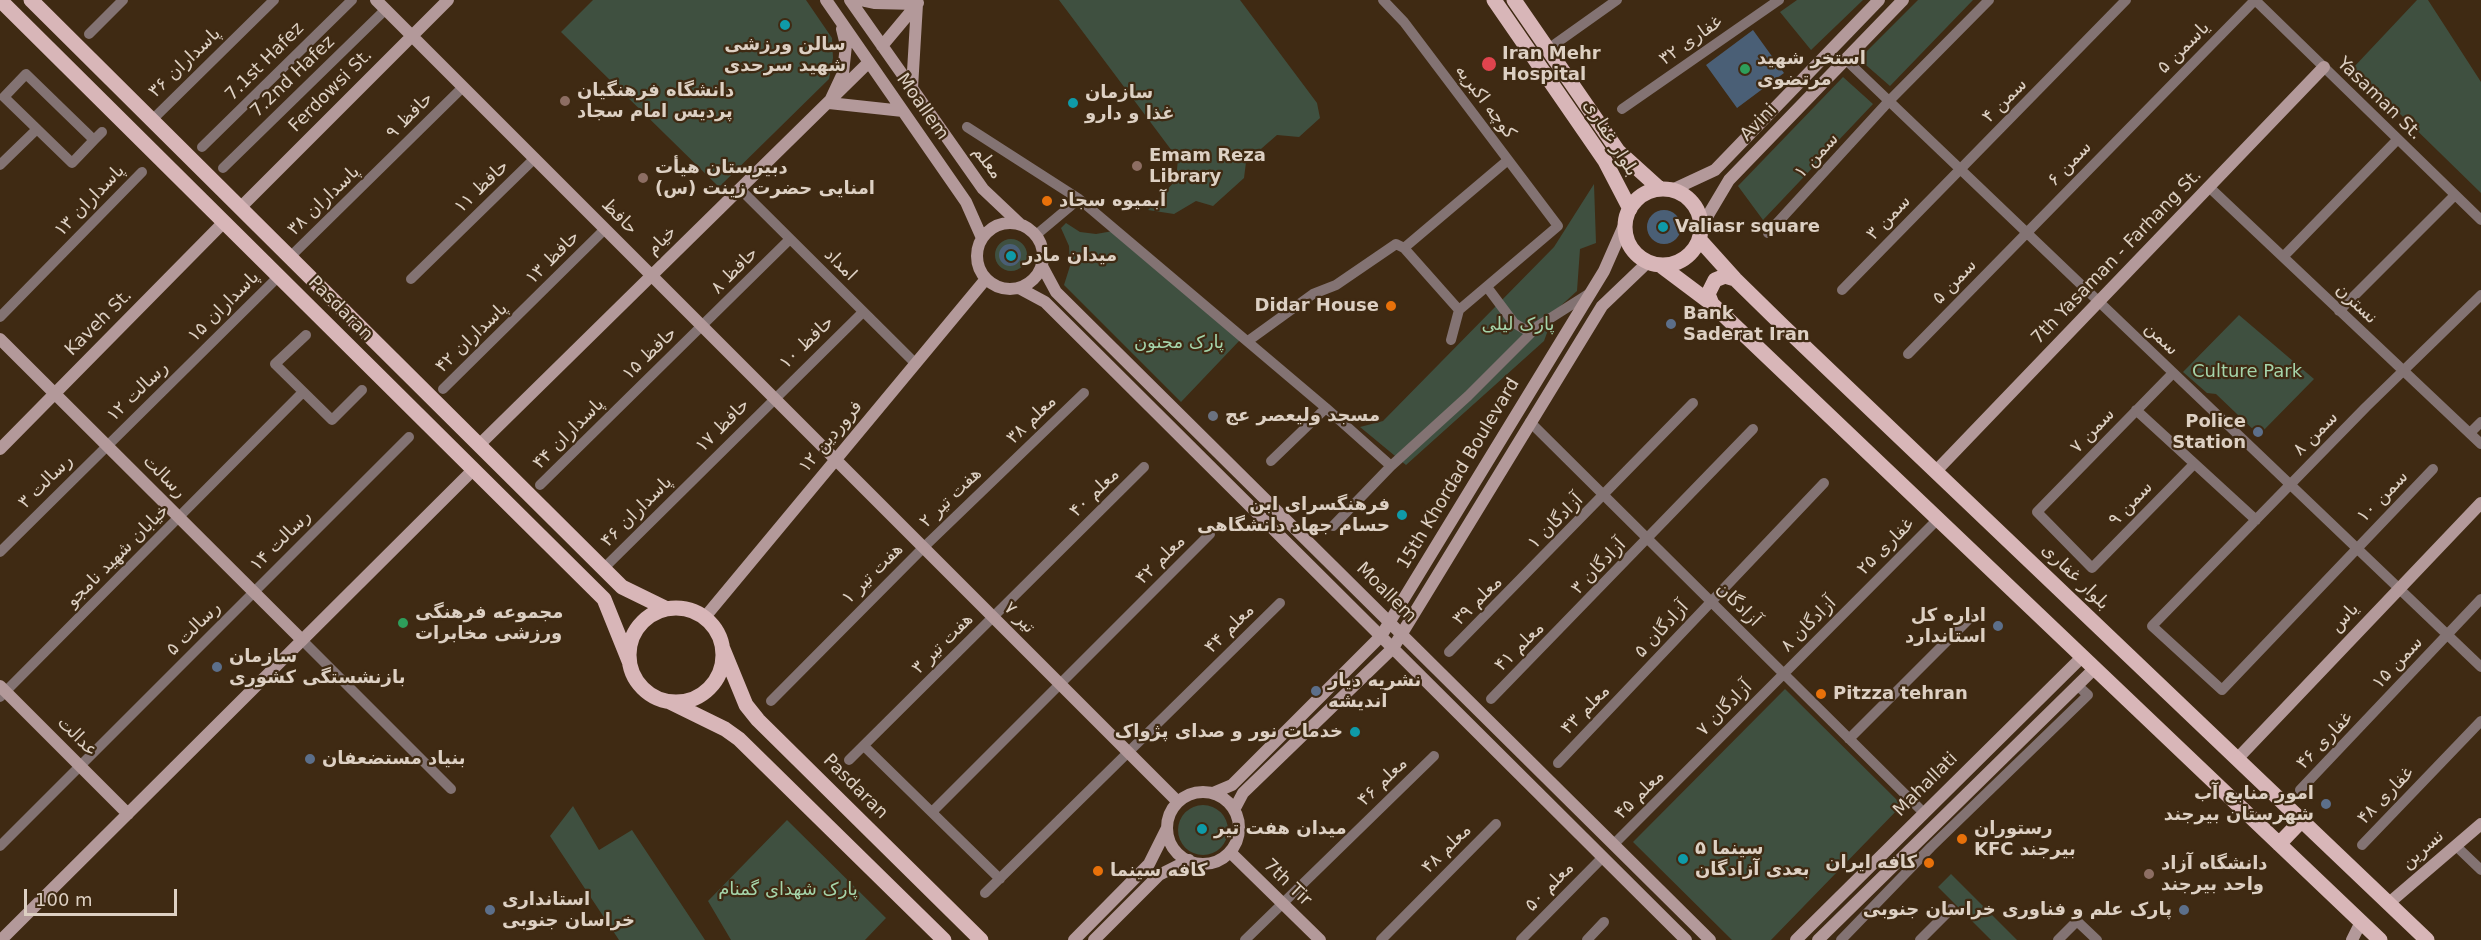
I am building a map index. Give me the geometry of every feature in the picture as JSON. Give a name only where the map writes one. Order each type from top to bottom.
[{"type":"main road","name":"Pasdaran","points":[[0,0],[604,599],[629,661]]},
{"type":"main road","name":"Pasdaran","points":[[31,0],[622,587],[667,609]]},
{"type":"main road","name":"حافظ","points":[[376,0],[836,459]]},
{"type":"main road","name":"Ferdowsi St.","points":[[240,208],[448,0]]},
{"type":"main road","name":"Moallem","points":[[826,0],[966,202],[982,238]]},
{"type":"main road","name":"معلم","points":[[850,0],[983,189],[1020,224]]},
{"type":"main road","points":[[860,0],[874,3],[918,2]]},
{"type":"main road","name":"بلوار غفاری","points":[[1494,0],[1605,161],[1628,215]]},
{"type":"main road","name":"بلوار غفاری","points":[[1514,0],[1618,151],[1666,190]]},
{"type":"main road","name":"Avini","points":[[1666,190],[1715,170],[1879,0]]},
{"type":"main road","name":"Avini","points":[[1700,233],[1729,180],[1903,0]]},
{"type":"main road","points":[[882,46],[918,2]]},
{"type":"main road","points":[[912,88],[918,2]]},
{"type":"main road","points":[[840,21],[846,45],[843,73],[829,103],[903,111]]},
{"type":"main road","name":"خیام","points":[[480,444],[869,62]]},
{"type":"main road","name":"7th Yasaman - Farhang St.","points":[[1936,471],[2324,67]]},
{"type":"main road","points":[[1654,264],[1680,261],[1695,248],[1700,233],[1693,203],[1666,190],[1642,196],[1628,215],[1630,246],[1654,264],[1712,304],[2380,940]]},
{"type":"main road","name":"15th Khordad Boulevard","points":[[1213,793],[1232,784],[1382,636],[1604,271],[1628,215]]},
{"type":"main road","name":"Kaveh St.","points":[[0,449],[224,222]]},
{"type":"main road","points":[[1007,222],[1020,224],[1036,235],[1044,253],[1042,266],[1036,277],[1019,288],[1000,288],[985,280],[976,259],[978,246],[982,238],[994,226],[1007,222]]},
{"type":"main road","name":"بلوار غفاری","points":[[1700,233],[1735,279],[2427,940]]},
{"type":"main road","name":"15th Khordad Boulevard","points":[[1234,810],[1243,793],[1393,648],[1602,306],[1622,285],[1654,264]]},
{"type":"main road","name":"Moallem","points":[[1042,266],[1056,291],[1710,940]]},
{"type":"main road","points":[[1712,304],[1708,294],[1711,284],[1719,277],[1735,279]]},
{"type":"main road","name":"۱۲ فروردین","points":[[705,617],[985,280]]},
{"type":"main road","name":"Moallem","points":[[1019,288],[1045,302],[1686,940]]},
{"type":"main road","name":"رسالت","points":[[0,339],[302,640]]},
{"type":"main road","name":"۷ تیر","points":[[836,459],[1178,802]]},
{"type":"main road","points":[[1,940],[473,470]]},
{"type":"main road","name":"یاس","points":[[2238,758],[2481,503]]},
{"type":"main road","points":[[670,702],[682,702],[705,693],[720,673],[723,649],[720,637],[705,617],[682,608],[667,609],[647,617],[638,626],[629,649],[629,661],[632,673],[642,688],[658,699],[670,702],[725,729],[739,740],[944,940]]},
{"type":"main road","name":"Pasdaran","points":[[723,649],[746,705],[758,720],[981,940]]},
{"type":"main road","name":"Mahallati","points":[[1796,940],[2083,656]]},
{"type":"main road","name":"Mahallati","points":[[1818,940],[2095,668]]},
{"type":"main road","name":"عدالت","points":[[2,691],[128,814]]},
{"type":"main road","points":[[1074,940],[1149,864],[1167,828],[1168,819],[1178,802],[1194,793],[1213,793],[1229,802],[1238,818],[1238,836],[1230,852],[1214,862],[1189,860],[1173,847],[1167,828]]},
{"type":"main road","points":[[2279,844],[2302,820]]},
{"type":"main road","name":"نسرین","points":[[2389,903],[2481,824]]},
{"type":"main road","name":"7th Tir","points":[[1230,852],[1320,940]]},
{"type":"main road","points":[[1095,940],[1160,875],[1189,860]]},
{"type":"main road","points":[[2352,940],[2361,922]]},
{"type":"street","points":[[90,34],[123,0]]},
{"type":"street","name":"پاسداران ۳۶","points":[[152,120],[274,0]]},
{"type":"street","name":"7.1st Hafez","points":[[202,147],[352,0]]},
{"type":"street","name":"کوچه اکبریه","points":[[1383,0],[1404,22],[1558,226],[1487,287]]},
{"type":"street","points":[[1548,49],[1617,0]]},
{"type":"street","name":"سمن ۱","points":[[1768,233],[1889,101],[1989,0]]},
{"type":"street","name":"سمن ۴","points":[[1960,169],[2126,0]]},
{"type":"street","name":"Yasaman St.","points":[[2255,0],[2481,220]]},
{"type":"street","name":"یاسمن ۵","points":[[2137,119],[2255,0]]},
{"type":"street","name":"غفاری ۳۲","points":[[1622,109],[1772,2]]},
{"type":"street","name":"7.2nd Hafez","points":[[223,168],[386,9]]},
{"type":"street","name":"سمن","points":[[1845,59],[2481,667]]},
{"type":"street","points":[[26,74],[98,136],[72,163],[37,129],[4,97],[26,74]]},
{"type":"street","name":"حافظ ۹","points":[[381,169],[463,87]]},
{"type":"street","name":"سمن ۶","points":[[2026,232],[2137,119]]},
{"type":"street","points":[[967,127],[1079,199],[1248,341],[1391,466]]},
{"type":"street","points":[[0,165],[37,129]]},
{"type":"street","points":[[2283,257],[2397,140]]},
{"type":"street","name":"حافظ ۱۱","points":[[411,279],[535,159]]},
{"type":"street","points":[[1404,248],[1508,160]]},
{"type":"street","name":"پاسداران ۳۸","points":[[290,257],[381,169]]},
{"type":"street","name":"سمن ۳","points":[[1842,290],[1960,169]]},
{"type":"street","name":"پاسداران ۱۳","points":[[0,317],[142,172]]},
{"type":"street","name":"نسترن","points":[[2209,187],[2481,444]]},
{"type":"street","name":"امداد","points":[[740,189],[916,364]]},
{"type":"street","points":[[2339,310],[2455,195]]},
{"type":"street","points":[[1036,235],[1079,199]]},
{"type":"street","name":"حافظ ۱۳","points":[[524,310],[605,229]]},
{"type":"street","name":"سمن ۵","points":[[1908,354],[2026,232]]},
{"type":"street","name":"حافظ ۸","points":[[703,326],[790,239]]},
{"type":"street","points":[[1248,341],[1313,294],[1336,285],[1396,244],[1404,248],[1458,310]]},
{"type":"street","name":"پاسداران ۱۵","points":[[192,362],[279,276]]},
{"type":"street","points":[[1451,340],[1458,310],[1487,287],[1514,323],[1532,333]]},
{"type":"street","points":[[1333,526],[1391,466],[1468,396],[1532,333],[1591,293]]},
{"type":"street","name":"سمن ۸","points":[[2222,690],[2152,626],[2366,407],[2481,295]]},
{"type":"street","name":"پاسداران ۴۲","points":[[443,389],[524,310]]},
{"type":"street","name":"حافظ ۱۰","points":[[774,398],[863,312]]},
{"type":"street","name":"حافظ ۱۵","points":[[621,406],[703,326]]},
{"type":"street","points":[[306,335],[275,364],[303,392],[332,420],[362,390]]},
{"type":"street","name":"رسالت ۱۲","points":[[107,445],[192,362]]},
{"type":"street","name":"سمن ۷","points":[[2092,568],[2037,512],[2173,373]]},
{"type":"street","name":"خیابان شهید نامجو","points":[[2,691],[180,518],[303,392]]},
{"type":"street","name":"معلم ۳۸","points":[[1002,472],[1084,393]]},
{"type":"street","name":"حافظ ۱۷","points":[[694,478],[774,398]]},
{"type":"street","name":"آزادگان ۱","points":[[1530,572],[1693,404]]},
{"type":"street","name":"پاسداران ۴۴","points":[[540,485],[621,406]]},
{"type":"street","points":[[1271,461],[1326,408]]},
{"type":"street","points":[[2136,410],[2256,520]]},
{"type":"street","name":"آزادگان","points":[[1530,422],[1923,812]]},
{"type":"street","points":[[2470,433],[2481,422]]},
{"type":"street","name":"آزادگان ۳","points":[[1573,617],[1753,429]]},
{"type":"street","name":"رسالت ۱۴","points":[[254,591],[409,437]]},
{"type":"street","name":"رسالت ۳","points":[[0,552],[107,445]]},
{"type":"street","name":"سمن ۹","points":[[2092,568],[2194,464]]},
{"type":"street","name":"معلم ۴۰","points":[[993,618],[1144,468]]},
{"type":"street","name":"سمن ۱۰","points":[[2222,690],[2433,469]]},
{"type":"street","name":"هفت تیر ۲","points":[[924,547],[1002,472]]},
{"type":"street","name":"پاسداران ۴۶","points":[[604,568],[694,478]]},
{"type":"street","name":"آزادگان ۵","points":[[1637,680],[1824,483]]},
{"type":"street","name":"غفاری ۲۵","points":[[1857,599],[1938,519]]},
{"type":"street","name":"معلم ۴۲","points":[[932,812],[1210,534]]},
{"type":"street","name":"هفت تیر ۱","points":[[771,701],[924,547]]},
{"type":"street","name":"معلم ۳۹","points":[[1449,652],[1530,572]]},
{"type":"street","name":"رسالت ۵","points":[[0,846],[254,591]]},
{"type":"street","name":"آزادگان ۸","points":[[1784,674],[1857,599]]},
{"type":"street","name":"سمن ۱۵","points":[[2374,714],[2481,599]]},
{"type":"street","name":"معلم ۴۴","points":[[985,893],[1280,603]]},
{"type":"street","name":"معلم ۴۱","points":[[1491,699],[1573,617]]},
{"type":"street","name":"هفت تیر ۳","points":[[849,760],[993,618]]},
{"type":"street","points":[[1849,739],[1970,618]]},
{"type":"street","points":[[302,640],[451,789]]},
{"type":"street","name":"آزادگان ۷","points":[[1689,768],[1784,674]]},
{"type":"street","name":"معلم ۴۳","points":[[1558,763],[1637,680]]},
{"type":"street","points":[[1841,940],[2088,695],[2077,685]]},
{"type":"street","name":"غفاری ۴۶","points":[[2300,790],[2374,714]]},
{"type":"street","name":"غفاری ۴۸","points":[[2362,845],[2481,721]]},
{"type":"street","points":[[2035,726],[2045,736]]},
{"type":"street","points":[[864,746],[1000,879]]},
{"type":"street","name":"معلم ۴۶","points":[[1245,940],[1434,756]]},
{"type":"street","points":[[2002,759],[2012,769]]},
{"type":"street","name":"معلم ۴۵","points":[[1614,844],[1689,768]]},
{"type":"street","name":"معلم ۴۸","points":[[1381,940],[1496,824]]},
{"type":"street","points":[[2456,846],[2481,870]]},
{"type":"street","name":"معلم ۵۰","points":[[1521,940],[1603,857]]},
{"type":"street","points":[[1920,940],[1951,909]]},
{"type":"street","points":[[2058,940],[2078,921],[2097,940]]},
{"type":"street","points":[[1587,940],[1604,922]]},
{"type":"green space","points":[[593,0],[806,0],[832,38],[833,58],[829,79],[719,187],[561,32]]},
{"type":"green space","points":[[1059,0],[1240,0],[1317,103],[1320,118],[1299,137],[1277,135],[1246,162],[1244,178],[1213,206],[1196,201],[1174,214],[1148,210],[1176,180],[1178,159]]},
{"type":"green space","points":[[1797,0],[1863,0],[1811,50],[1780,12]]},
{"type":"green space","points":[[1918,0],[1973,0],[1890,86],[1859,59]]},
{"type":"green space","points":[[2417,0],[2428,0],[2481,82],[2481,193],[2353,68]]},
{"type":"green space","points":[[1843,77],[1873,104],[1763,220],[1738,186]]},
{"type":"green space","name":"پارک لیلی","points":[[1594,184],[1596,243],[1580,249],[1577,291],[1555,311],[1544,341],[1406,465],[1360,427],[1383,421],[1554,247]]},
{"type":"green space","name":"پارک مجنون","points":[[1066,223],[1080,232],[1096,234],[1113,231],[1240,340],[1181,402],[1064,285],[1070,266],[1069,246],[1061,228]]},
{"type":"green space","points":[[1011,239],[1023,243],[1027,255],[1023,267],[1011,271],[999,267],[995,255],[999,243]]},
{"type":"green space","name":"Culture Park","points":[[2239,315],[2314,379],[2259,435],[2216,394],[2207,393],[2183,372]]},
{"type":"green space","points":[[1785,689],[1902,805],[1771,940],[1732,940],[1633,842]]},
{"type":"green space","points":[[1198,805],[1208,805],[1221,812],[1228,825],[1228,835],[1221,848],[1208,855],[1198,855],[1189,851],[1182,844],[1178,835],[1178,825],[1182,816],[1189,809]]},
{"type":"green space","points":[[573,806],[599,850],[632,830],[705,940],[619,940],[550,836]]},
{"type":"green space","name":"پارک شهدای گمنام","points":[[787,820],[886,918],[865,940],[731,940],[708,901]]},
{"type":"green space","points":[[1951,874],[2017,940],[1991,940],[1938,887]]},
{"type":"water","name":"استخر شهید مرتضوی","points":[[1753,30],[1784,73],[1737,108],[1706,65]]},
{"type":"water","points":[[1664,210],[1676,215],[1681,227],[1676,239],[1664,244],[1652,239],[1647,227],[1652,215]]},
{"type":"water","points":[[1010,244],[1018,247],[1021,255],[1018,263],[1010,266],[1002,263],[999,255],[1002,247]]},
{"type":"place","name":"سالن ورزشی شهید سرحدی","points":[[785,25]]},
{"type":"place","name":"Iran Mehr Hospital","points":[[1489,64]]},
{"type":"place","name":"استخر شهید مرتضوی","points":[[1745,69]]},
{"type":"place","name":"دانشگاه فرهنگیان پردیس امام سجاد","points":[[565,101]]},
{"type":"place","name":"سازمان غذا و دارو","points":[[1073,103]]},
{"type":"place","name":"Emam Reza Library","points":[[1137,166]]},
{"type":"place","name":"دبیرستان هیأت امنایی حضرت زینت (س)","points":[[643,178]]},
{"type":"place","name":"آبمیوه سجاد","points":[[1047,201]]},
{"type":"place","name":"Valiasr square","points":[[1663,227]]},
{"type":"place","name":"میدان مادر","points":[[1011,256]]},
{"type":"place","name":"Didar House","points":[[1391,306]]},
{"type":"place","name":"Bank Saderat Iran","points":[[1671,324]]},
{"type":"place","name":"مسجد ولیعصر عج","points":[[1213,416]]},
{"type":"place","name":"Police Station","points":[[2258,432]]},
{"type":"place","name":"فرهنگسرای ابن حسام جهاد دانشگاهی","points":[[1402,515]]},
{"type":"place","name":"مجموعه فرهنگی ورزشی مخابرات","points":[[403,623]]},
{"type":"place","name":"اداره کل استاندارد","points":[[1998,626]]},
{"type":"place","name":"سازمان بازنشستگی کشوری","points":[[217,667]]},
{"type":"place","name":"نشریه دیار اندیشه","points":[[1316,691]]},
{"type":"place","name":"Pitzza tehran","points":[[1821,694]]},
{"type":"place","name":"خدمات نور و صدای پژواک","points":[[1355,732]]},
{"type":"place","name":"بنیاد مستضعفان","points":[[310,759]]},
{"type":"place","name":"امور منابع آب شهرستان بیرجند","points":[[2326,804]]},
{"type":"place","name":"میدان هفت تیر","points":[[1202,829]]},
{"type":"place","name":"رستوران KFC بیرجند","points":[[1962,839]]},
{"type":"place","name":"سینما ۵ بعدی آزادگان","points":[[1683,859]]},
{"type":"place","name":"کافه ایران","points":[[1929,863]]},
{"type":"place","name":"کافه سینما","points":[[1098,871]]},
{"type":"place","name":"دانشگاه آزاد واحد بیرجند","points":[[2149,874]]},
{"type":"place","name":"استانداری خراسان جنوبی","points":[[490,910]]},
{"type":"place","name":"پارک علم و فناوری خراسان جنوبی","points":[[2184,910]]}]
